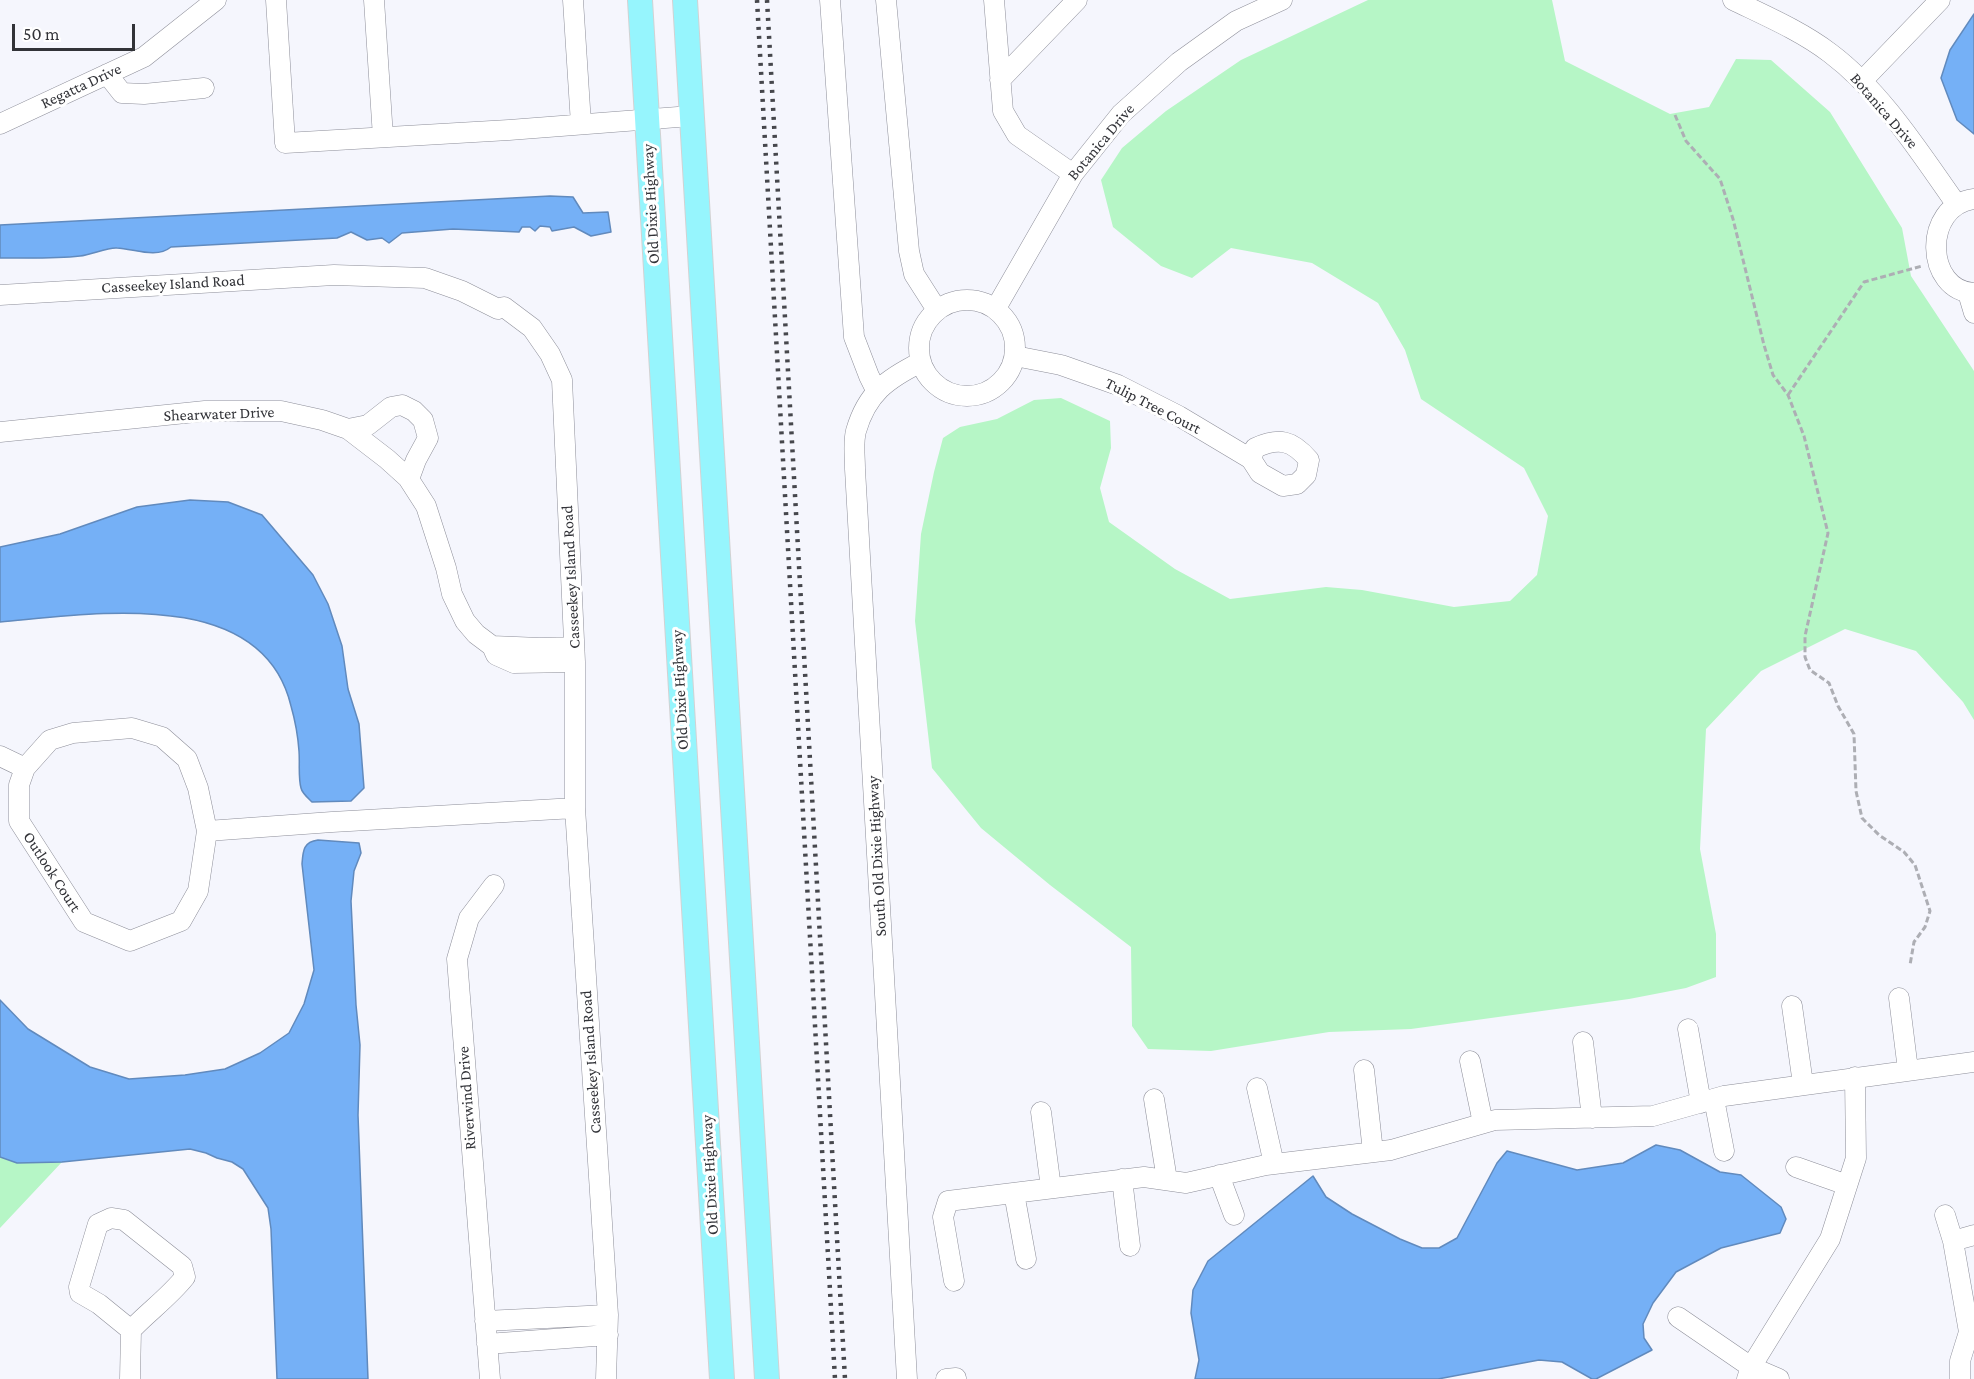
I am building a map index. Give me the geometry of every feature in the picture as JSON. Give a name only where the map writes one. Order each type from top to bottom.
[{"type":"main road","name":"Old Dixie Highway","points":[[640,0],[722,1379]]},
{"type":"main road","points":[[685,0],[767,1379]]},
{"type":"street","name":"Regatta Drive","points":[[0,124],[144,57],[216,0]]},
{"type":"street","points":[[276,0],[285,143],[691,116]]},
{"type":"street","points":[[374,0],[383,137]]},
{"type":"street","points":[[573,0],[581,124]]},
{"type":"street","points":[[830,0],[854,337],[868,376],[876,390]]},
{"type":"street","points":[[886,0],[909,251],[914,274],[937,310]]},
{"type":"street","points":[[994,0],[1003,111],[1017,135],[1073,174]]},
{"type":"street","points":[[1000,80],[1077,0]]},
{"type":"street","name":"Botanica Drive","points":[[996,308],[1073,174],[1121,114],[1179,62],[1236,21],[1282,0]]},
{"type":"street","name":"Botanica Drive","points":[[1733,0],[1780,23],[1830,53],[1862,81],[1965,202]]},
{"type":"street","points":[[1862,81],[1934,2]]},
{"type":"street","points":[[107,74],[122,93],[204,88]]},
{"type":"street","points":[[1965,202],[1946,215],[1937,230],[1935,247],[1938,263],[1944,275],[1955,286],[1971,293],[1974,313]]},
{"type":"street","name":"Casseekey Island Road","points":[[0,295],[334,275],[424,278],[462,291],[498,309],[504,307],[532,328],[550,354],[562,381],[574,654],[575,808],[608,1315],[606,1379]]},
{"type":"street","points":[[959,300],[978,300],[996,308],[1006,317],[1016,341],[1015,356],[1007,375],[995,387],[979,394],[963,396],[949,393],[930,380],[921,363],[918,346],[922,330],[930,316],[937,310],[959,300]]},
{"type":"street","name":"Tulip Tree Court","points":[[1015,356],[1061,365],[1118,385],[1251,459]]},
{"type":"street","name":"South Old Dixie Highway","points":[[907,1379],[855,469],[856,432],[876,390],[902,372],[921,363]]},
{"type":"street","points":[[348,429],[368,425],[391,407],[402,405],[414,411],[423,420],[429,438],[416,460],[409,479]]},
{"type":"street","name":"Shearwater Drive","points":[[0,432],[205,411],[280,411],[322,420],[348,429],[409,479],[426,506],[457,608],[476,634],[492,646],[496,655],[514,663],[574,654]]},
{"type":"street","name":"Outlook Court","points":[[132,728],[162,736],[187,759],[198,788],[207,831],[198,891],[181,921],[130,941],[84,922],[18,821],[19,785],[25,768],[50,740],[73,734],[132,728]]},
{"type":"street","points":[[0,756],[25,768]]},
{"type":"street","points":[[207,831],[575,808]]},
{"type":"street","name":"Riverwind Drive","points":[[490,1379],[457,959],[469,918],[494,885]]},
{"type":"street","points":[[1899,998],[1908,1070]]},
{"type":"street","points":[[1792,1006],[1803,1084]]},
{"type":"street","points":[[1688,1029],[1692,1063],[1724,1151]]},
{"type":"street","points":[[1583,1042],[1592,1118]]},
{"type":"street","points":[[1470,1061],[1483,1123]]},
{"type":"street","points":[[954,1281],[943,1216],[948,1201],[1144,1176],[1186,1183],[1274,1164],[1391,1150],[1496,1120],[1653,1116],[1707,1101],[1803,1084],[1974,1062]]},
{"type":"street","points":[[1364,1070],[1373,1152]]},
{"type":"street","points":[[1749,1373],[1830,1239],[1856,1158],[1855,1077]]},
{"type":"street","points":[[1257,1088],[1274,1164]]},
{"type":"street","points":[[1154,1099],[1167,1180]]},
{"type":"street","points":[[1041,1112],[1051,1188]]},
{"type":"street","points":[[1796,1167],[1847,1185]]},
{"type":"street","points":[[1219,1175],[1234,1215]]},
{"type":"street","points":[[1122,1179],[1130,1246]]},
{"type":"street","points":[[1014,1193],[1026,1259]]},
{"type":"street","points":[[1945,1215],[1953,1241],[1972,1333],[1960,1361],[1960,1379]]},
{"type":"street","points":[[130,1379],[131,1330],[185,1277],[182,1266],[124,1220],[111,1218],[98,1224],[79,1287],[80,1293],[99,1304],[131,1330]]},
{"type":"street","points":[[1953,1241],[1974,1235]]},
{"type":"street","points":[[485,1322],[608,1315]]},
{"type":"street","points":[[1678,1317],[1749,1373],[1779,1379]]},
{"type":"street","points":[[487,1344],[608,1335]]},
{"type":"path","points":[[1675,115],[1686,141],[1720,179],[1733,219],[1773,375],[1788,395],[1804,436],[1828,533],[1804,636],[1805,657],[1810,670],[1829,683],[1838,706],[1854,734],[1856,791],[1862,818],[1879,835],[1904,852],[1915,865],[1930,911],[1924,927],[1914,942],[1910,965]]},
{"type":"path","points":[[1788,395],[1864,282],[1917,268]]},
{"type":"green space","points":[[1368,0],[1552,0],[1565,61],[1670,114],[1709,107],[1736,59],[1771,60],[1830,112],[1902,228],[1911,276],[1974,371],[1974,720],[1963,702],[1916,651],[1845,629],[1761,671],[1706,729],[1700,849],[1716,934],[1716,977],[1686,988],[1629,999],[1411,1029],[1329,1032],[1211,1051],[1148,1049],[1132,1026],[1131,947],[981,828],[932,768],[915,621],[921,534],[934,472],[943,438],[960,427],[997,419],[1034,400],[1061,398],[1110,421],[1111,448],[1100,488],[1109,522],[1175,569],[1230,599],[1326,587],[1362,590],[1454,607],[1510,601],[1537,575],[1548,516],[1524,468],[1421,399],[1405,350],[1378,303],[1312,263],[1231,248],[1192,278],[1161,266],[1113,227],[1101,180],[1122,148],[1166,111],[1241,60]]},
{"type":"green space","points":[[0,1157],[17,1163],[62,1162],[0,1228]]},
{"type":"water","points":[[1974,14],[1974,134],[1957,120],[1941,78],[1950,50]]},
{"type":"water","points":[[550,196],[573,197],[583,213],[608,212],[611,232],[591,236],[574,227],[552,231],[550,227],[540,226],[535,231],[530,227],[522,227],[519,232],[453,229],[402,233],[389,243],[382,238],[367,240],[351,232],[337,238],[171,247],[165,251],[152,253],[113,248],[70,257],[0,258],[0,225]]},
{"type":"water","points":[[190,500],[228,502],[262,515],[313,575],[328,604],[342,646],[348,689],[359,724],[364,788],[351,801],[312,802],[303,792],[298,740],[291,706],[274,667],[246,641],[210,624],[169,616],[125,613],[0,622],[0,547],[60,534],[137,507]]},
{"type":"water","points":[[318,840],[359,843],[361,853],[354,871],[351,901],[360,1045],[358,1115],[368,1379],[277,1379],[271,1229],[268,1208],[243,1169],[232,1162],[190,1149],[62,1162],[17,1163],[0,1157],[0,1000],[28,1029],[90,1067],[129,1079],[185,1075],[225,1069],[260,1053],[289,1033],[304,1004],[314,970],[302,864],[307,845]]},
{"type":"water","points":[[1656,1145],[1680,1150],[1720,1172],[1741,1175],[1781,1207],[1786,1219],[1780,1233],[1721,1248],[1676,1272],[1653,1303],[1643,1324],[1644,1338],[1652,1350],[1596,1379],[1562,1362],[1539,1360],[1438,1379],[1195,1379],[1199,1360],[1191,1313],[1193,1290],[1208,1261],[1313,1176],[1326,1197],[1352,1214],[1422,1248],[1439,1248],[1457,1238],[1497,1163],[1507,1151],[1577,1170],[1623,1163]]},
{"type":"railway","points":[[757,0],[835,1379]]},
{"type":"railway","points":[[767,0],[845,1379]]}]
